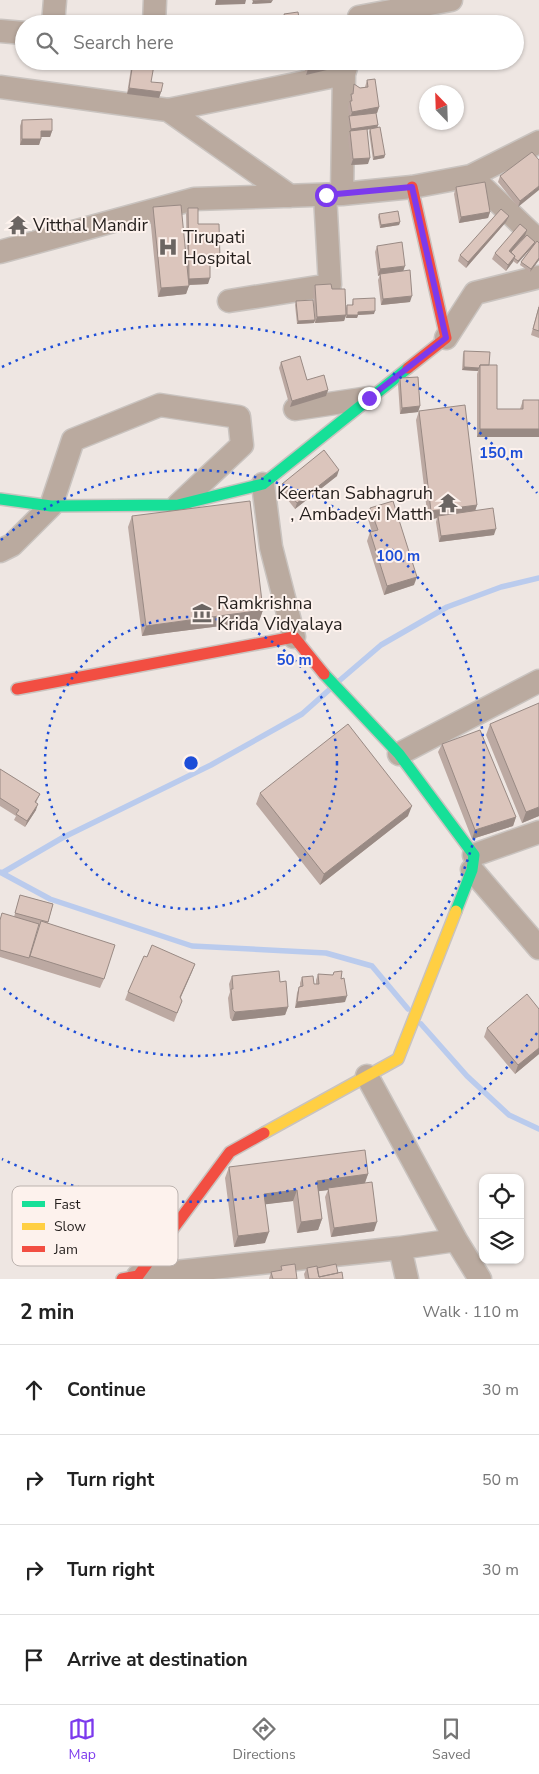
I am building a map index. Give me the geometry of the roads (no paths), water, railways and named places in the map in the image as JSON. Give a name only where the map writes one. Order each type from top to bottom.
[{"type":"street","points":[[54,15],[55,0]]},
{"type":"street","points":[[154,15],[155,0]]},
{"type":"street","points":[[360,13],[451,0]]},
{"type":"street","points":[[0,31],[15,32]]},
{"type":"street","points":[[0,86],[168,110],[338,70]]},
{"type":"street","points":[[229,301],[330,285],[334,194],[346,70]]},
{"type":"street","points":[[168,110],[290,196]]},
{"type":"street","points":[[0,252],[194,200],[334,194],[412,187],[471,176],[539,142]]},
{"type":"street","points":[[471,176],[539,240]]},
{"type":"street","points":[[412,187],[446,338]]},
{"type":"street","points":[[0,498],[51,506],[178,505],[263,484],[446,338],[475,293],[539,278]]},
{"type":"street","points":[[296,408],[369,398]]},
{"type":"street","points":[[0,551],[12,546],[51,506],[73,440],[160,405],[239,417],[242,445],[178,505]]},
{"type":"street","points":[[263,484],[271,547],[294,637],[326,676],[398,754],[473,862],[539,948]]},
{"type":"street","points":[[17,688],[294,637]]},
{"type":"street","points":[[398,754],[539,681]]},
{"type":"street","points":[[178,1217],[230,1152],[398,1060],[473,862],[539,832]]},
{"type":"street","points":[[367,1076],[456,1240],[480,1279]]},
{"type":"street","points":[[130,1277],[178,1276],[456,1240]]},
{"type":"street","points":[[400,1248],[407,1279]]},
{"type":"street","points":[[130,1277],[139,1266]]},
{"type":"waterway","points":[[339,681],[381,645],[447,607],[501,587],[539,578]]},
{"type":"waterway","points":[[2,873],[62,838],[211,765],[302,714],[329,690]]},
{"type":"waterway","points":[[0,872],[50,899],[192,946],[326,953],[372,966],[408,1009]]},
{"type":"waterway","points":[[421,1024],[467,1076],[509,1115],[539,1129]]},
{"type":"place","name":"Vitthal Mandir","points":[[18,225]]},
{"type":"place","name":"Tirupati Hospital","points":[[168,247]]},
{"type":"place","name":"Keertan Sabhagruh , Ambadevi Matth","points":[[448,503]]},
{"type":"place","name":"Ramkrishna Krida Vidyalaya","points":[[202,613]]}]
